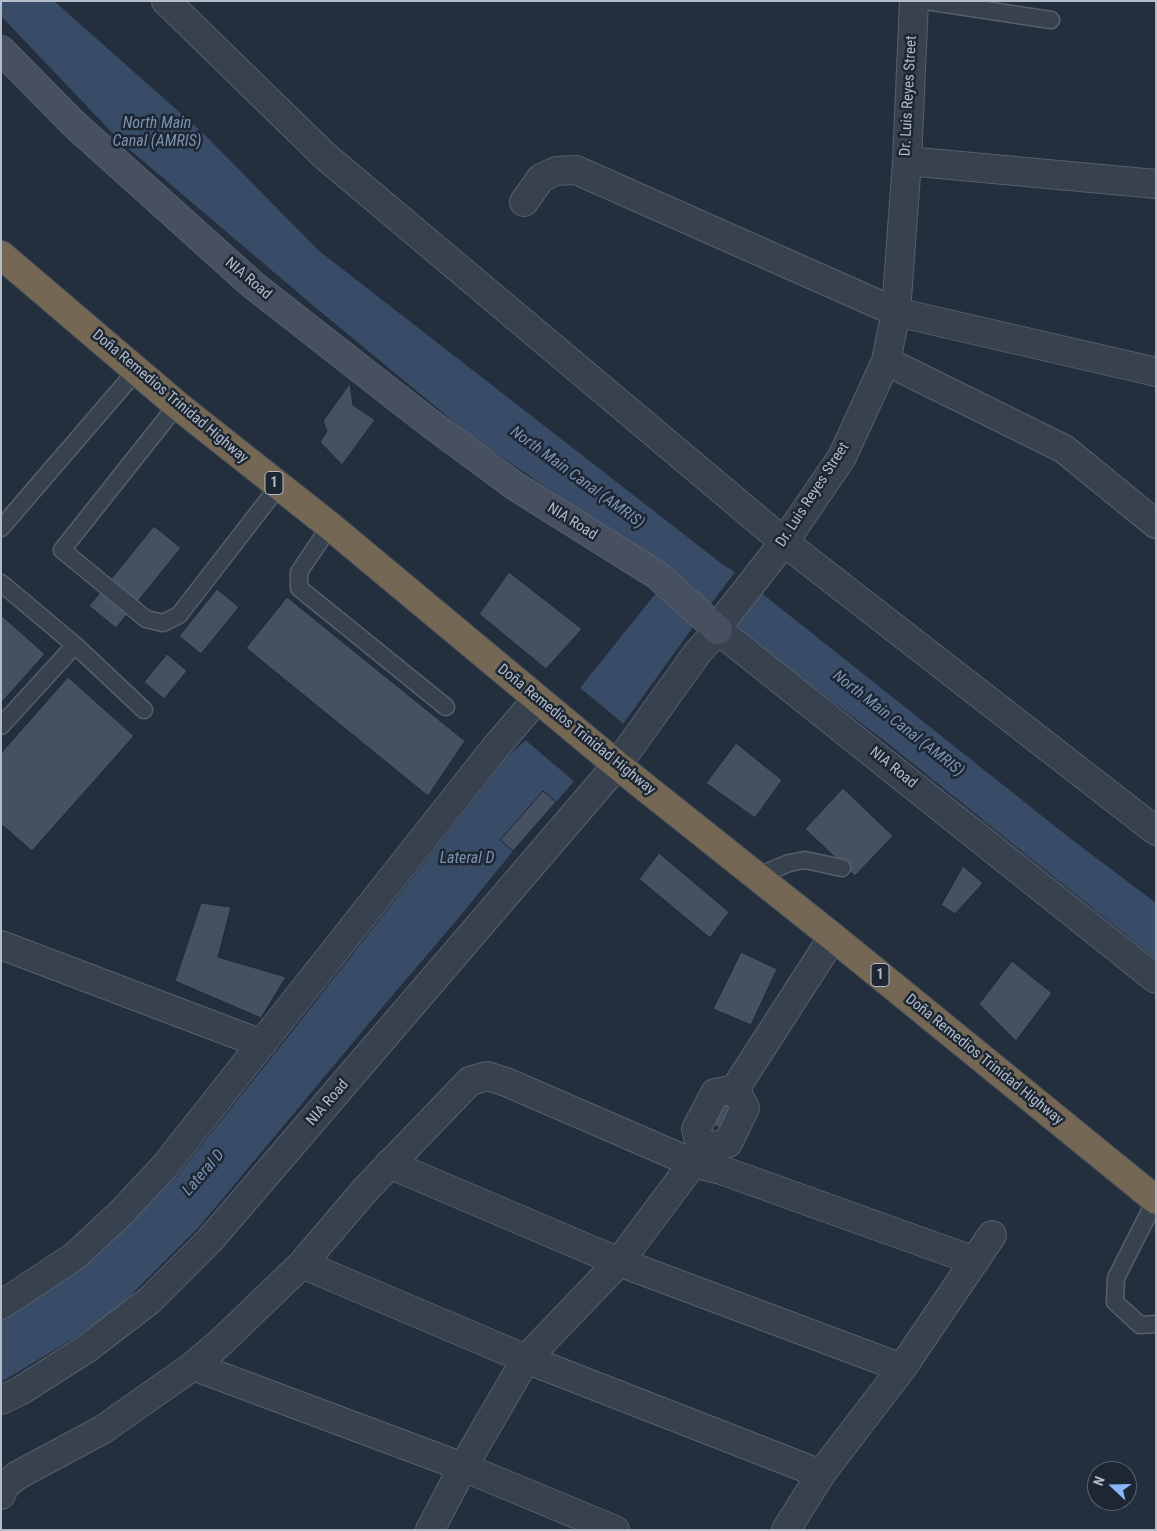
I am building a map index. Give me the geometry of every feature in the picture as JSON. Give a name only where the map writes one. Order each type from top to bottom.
[{"type":"highway","name":"Doña Remedios Trinidad Highway","points":[[1,255],[177,405],[330,526],[609,759],[834,937],[1156,1200]]},
{"type":"street","points":[[166,1],[325,156],[784,542],[1156,831]]},
{"type":"street","name":"Dr. Luis Reyes Street","points":[[609,759],[698,652],[784,542],[842,457],[886,362],[896,312],[914,1]]},
{"type":"street","name":"NIA Road","points":[[1,50],[75,125],[253,285],[427,421],[515,486],[657,575],[729,613],[1156,979]]},
{"type":"street","points":[[906,161],[1156,184]]},
{"type":"street","points":[[524,202],[541,178],[556,171],[576,170],[896,312],[1156,372]]},
{"type":"street","points":[[886,362],[1064,449],[1156,524]]},
{"type":"street","points":[[1,1305],[76,1256],[122,1212],[165,1166],[495,748],[543,704]]},
{"type":"street","name":"NIA Road","points":[[1,1400],[20,1391],[86,1349],[150,1300],[210,1240],[609,759]]},
{"type":"street","points":[[430,1530],[463,1467],[526,1359],[619,1262],[697,1156],[696,1129],[704,1109],[715,1093],[735,1089],[834,937]]},
{"type":"street","points":[[1,944],[262,1044]]},
{"type":"street","points":[[1,1495],[5,1486],[18,1475],[102,1430],[193,1366],[221,1342],[302,1264],[366,1189],[470,1081],[487,1076],[697,1156],[721,1170],[975,1261]]},
{"type":"street","points":[[389,1164],[619,1262],[902,1368]]},
{"type":"street","points":[[786,1530],[821,1474],[902,1368],[992,1235]]},
{"type":"street","points":[[302,1264],[526,1359],[821,1474]]},
{"type":"street","points":[[193,1366],[463,1467],[615,1530]]},
{"type":"lane","points":[[926,1],[1052,20]]},
{"type":"lane","points":[[1,528],[137,370]]},
{"type":"lane","points":[[177,405],[62,550],[146,619],[163,623],[179,615],[278,486]]},
{"type":"lane","points":[[330,526],[300,572],[299,588],[446,707]]},
{"type":"lane","points":[[1,583],[75,645],[144,710]]},
{"type":"lane","points":[[1,726],[75,645]]},
{"type":"lane","points":[[758,876],[789,863],[805,860],[842,868]]},
{"type":"lane","points":[[1156,1200],[1116,1278],[1115,1302],[1140,1325],[1156,1324]]},
{"type":"water","points":[[1,1],[54,1],[204,134],[318,250],[722,564],[735,572],[1071,839],[1156,903],[1156,959],[886,742],[766,651],[736,625],[703,613],[623,724],[556,802],[543,791],[500,840],[513,851],[199,1227],[120,1306],[76,1337],[1,1382],[1,1320],[84,1266],[177,1176],[507,757],[568,703],[672,573],[471,436],[123,144],[1,16]]},
{"type":"pier","points":[[735,572],[759,593],[736,625],[710,605]]},
{"type":"pier","points":[[578,686],[625,725],[576,783],[524,739],[566,701]]},
{"type":"building","points":[[350,383],[353,405],[375,420],[342,465],[320,442],[327,431],[323,421]]},
{"type":"building","points":[[154,526],[181,548],[116,628],[89,606]]},
{"type":"building","points":[[509,572],[582,629],[546,669],[479,614]]},
{"type":"building","points":[[217,589],[239,607],[201,654],[179,636]]},
{"type":"building","points":[[287,597],[465,741],[428,796],[246,648]]},
{"type":"building","points":[[1,615],[45,654],[1,703]]},
{"type":"building","points":[[167,654],[187,671],[164,699],[144,682]]},
{"type":"building","points":[[68,677],[134,736],[32,851],[1,824],[1,753]]},
{"type":"building","points":[[736,743],[782,780],[755,818],[706,783]]},
{"type":"building","points":[[843,788],[893,836],[855,876],[805,829]]},
{"type":"building","points":[[543,791],[556,802],[513,851],[500,840]]},
{"type":"building","points":[[659,853],[729,912],[710,938],[639,879]]},
{"type":"building","points":[[963,866],[983,883],[955,914],[941,905]]},
{"type":"building","points":[[201,903],[231,907],[218,957],[286,977],[261,1018],[175,981]]},
{"type":"building","points":[[741,952],[777,969],[751,1025],[713,1009]]},
{"type":"building","points":[[1012,961],[1052,993],[1016,1041],[979,1004]]},
{"type":"building","points":[[717,1100],[738,1111],[727,1132],[706,1121]]},
{"type":"water label","name":"North Main Canal (AMRIS)","points":[[157,133]]},
{"type":"water label","name":"North Main Canal (AMRIS)","points":[[577,478]]},
{"type":"water label","name":"North Main Canal (AMRIS)","points":[[898,724]]},
{"type":"water label","name":"Lateral D","points":[[467,859]]},
{"type":"water label","name":"Lateral D","points":[[204,1173]]}]
